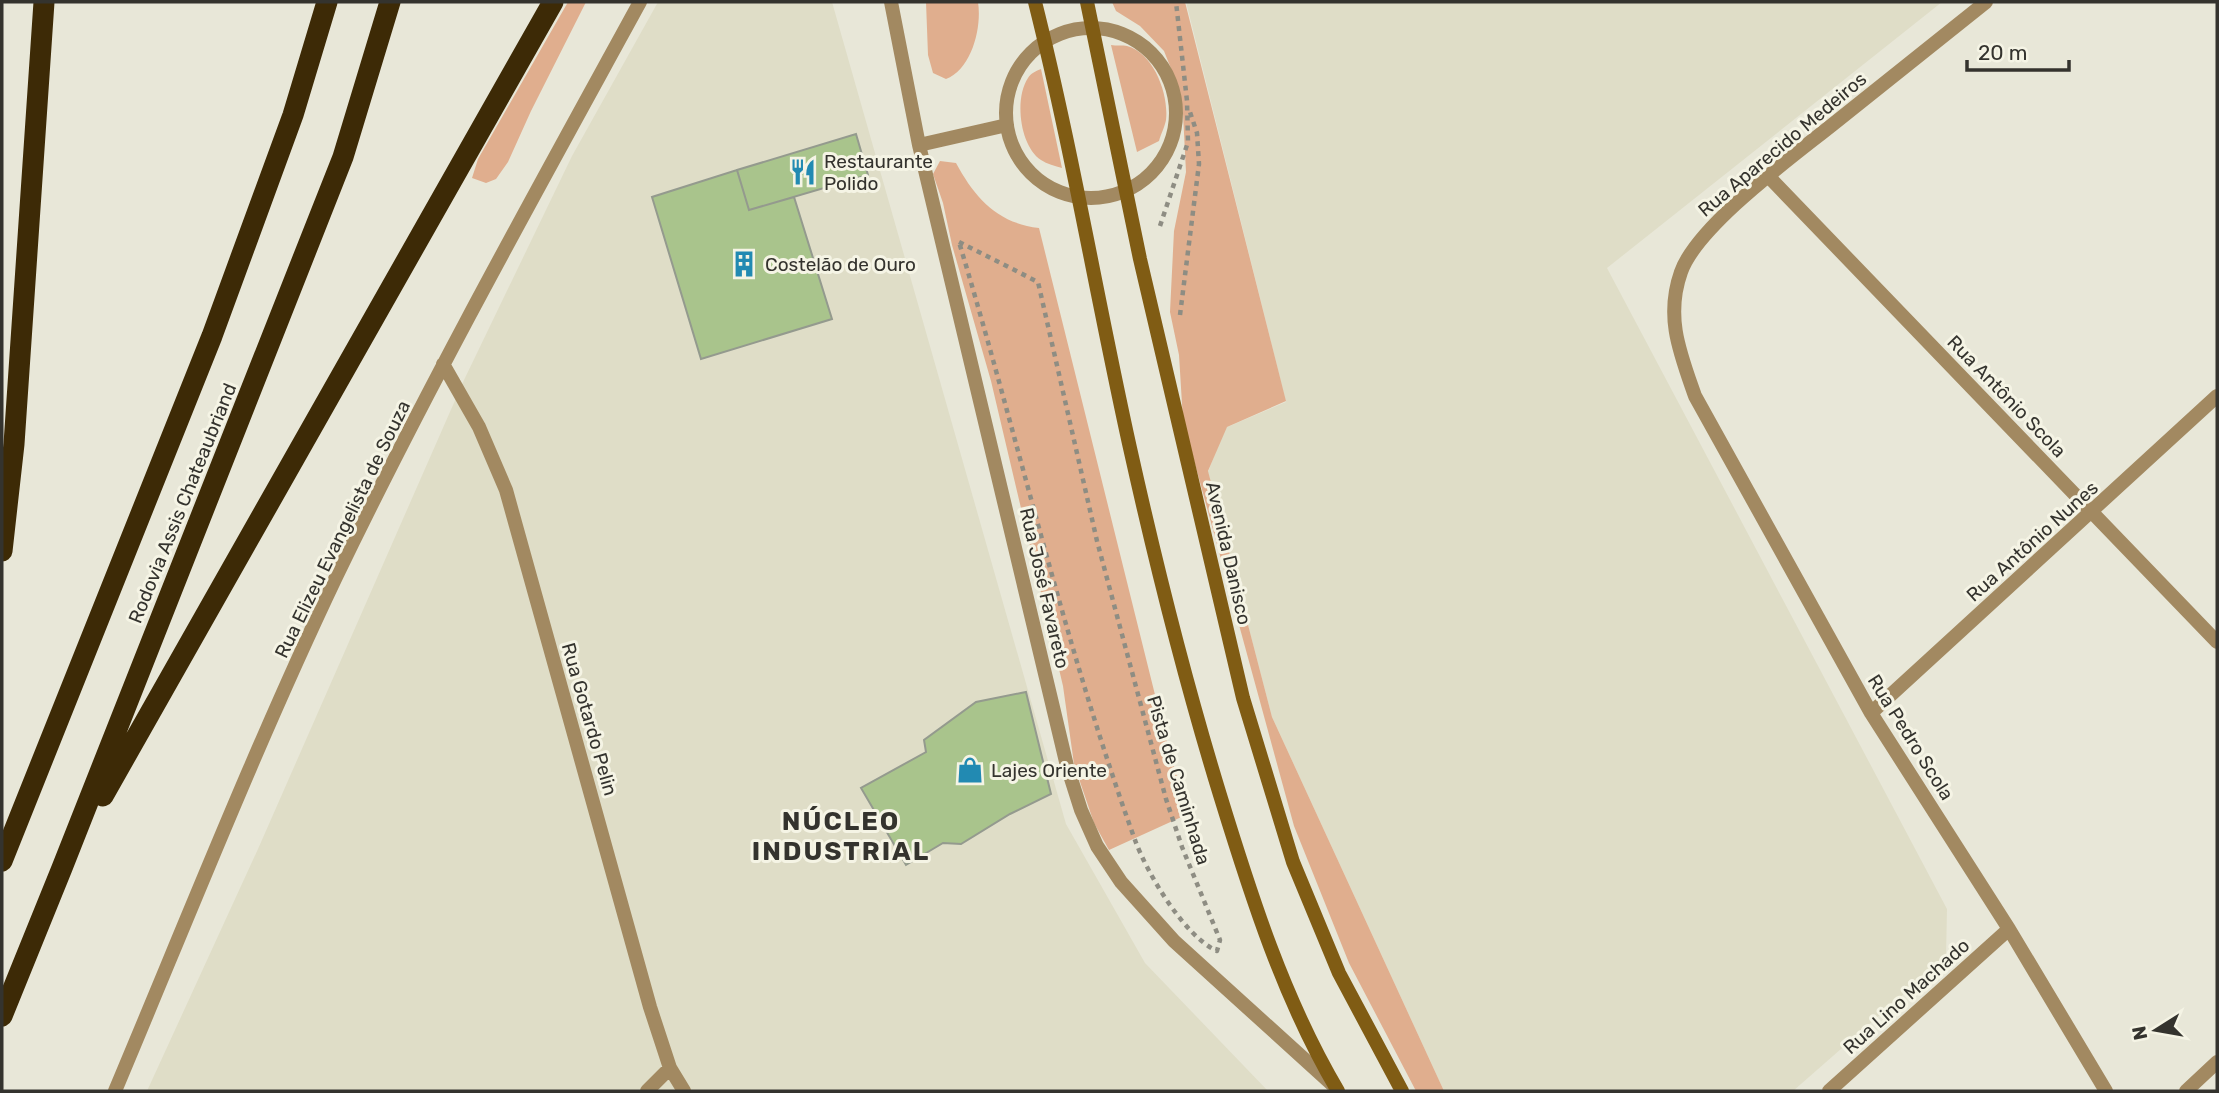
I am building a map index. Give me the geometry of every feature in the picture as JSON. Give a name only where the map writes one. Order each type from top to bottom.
[{"type":"highway","points":[[2,551],[14,444],[44,2]]},
{"type":"highway","name":"Rodovia Assis Chateaubriand","points":[[2,861],[217,323],[293,115],[327,2]]},
{"type":"highway","name":"Rodovia Assis Chateaubriand","points":[[2,1016],[343,157],[390,2]]},
{"type":"highway","points":[[62,868],[553,2]]},
{"type":"main road","points":[[1035,2],[1080,198],[1130,448],[1192,705],[1251,894],[1293,1002],[1337,1090]]},
{"type":"main road","name":"Avenida Danisco","points":[[1087,2],[1148,293],[1243,698],[1293,862],[1339,973],[1402,1091]]},
{"type":"street","name":"Rua Elizeu Evangelista de Souza","points":[[115,1091],[247,779],[336,579],[443,364],[640,2]]},
{"type":"street","name":"Rua José Favareto","points":[[891,2],[919,145],[1064,753],[1080,810],[1097,846],[1121,882],[1174,941],[1337,1090]]},
{"type":"street","name":"Rua Aparecido Medeiros","points":[[1695,396],[1677,346],[1673,307],[1681,271],[1697,245],[1716,223],[1768,176],[1986,2]]},
{"type":"street","points":[[1094,28],[1119,32],[1141,44],[1159,61],[1171,84],[1176,109],[1174,134],[1164,158],[1148,177],[1126,191],[1104,197],[1080,198],[1059,192],[1040,181],[1025,166],[1007,125],[1007,104],[1012,83],[1027,57],[1045,41],[1073,30],[1094,28]]},
{"type":"street","points":[[919,145],[1007,125]]},
{"type":"street","name":"Rua Antônio Scola","points":[[1768,176],[2217,642]]},
{"type":"street","name":"Rua Gotardo Pelin","points":[[443,364],[479,428],[506,490],[650,1007],[670,1068],[684,1091]]},
{"type":"street","name":"Rua Pedro Scola","points":[[1695,396],[1871,713],[2009,929],[2106,1091]]},
{"type":"street","name":"Rua Antônio Nunes","points":[[1871,713],[2217,396]]},
{"type":"street","name":"Rua Lino Machado","points":[[1829,1091],[2009,929]]},
{"type":"street","points":[[2186,1091],[2217,1062]]},
{"type":"street","points":[[647,1091],[670,1068]]},
{"type":"path","points":[[1158,233],[1188,142],[1187,101],[1176,2]]},
{"type":"path","points":[[1179,318],[1199,164],[1197,133],[1187,101]]},
{"type":"path","name":"Pista de Caminhada","points":[[959,242],[1038,282],[1103,566],[1170,810],[1220,940],[1217,951],[1204,945],[1168,901],[1145,867],[1128,821],[1076,662],[1000,379],[959,242]]},
{"type":"shaded area","points":[[568,2],[586,2],[508,162],[496,179],[486,183],[472,178],[478,159]]},
{"type":"shaded area","points":[[658,2],[832,2],[1066,824],[1145,963],[1268,1091],[147,1091],[258,849],[464,380],[572,156]]},
{"type":"shaded area","points":[[926,2],[978,2],[978,23],[969,57],[955,74],[946,79],[933,73],[928,55]]},
{"type":"shaded area","points":[[1112,2],[1185,2],[1286,401],[1227,427],[1208,471],[1272,717],[1444,1091],[1416,1091],[1349,963],[1294,826],[1183,420],[1179,355],[1170,312],[1174,231],[1186,172],[1183,114],[1176,81],[1164,51],[1140,26],[1116,11]]},
{"type":"shaded area","points":[[1186,2],[1942,2],[1607,268],[1947,909],[1946,957],[1793,1091],[1444,1091],[1272,717],[1208,472],[1225,428],[1286,402]]},
{"type":"shaded area","points":[[1111,45],[1127,46],[1145,57],[1158,76],[1165,99],[1166,120],[1159,141],[1137,152]]},
{"type":"shaded area","points":[[1041,69],[1062,168],[1043,161],[1034,153],[1021,122],[1020,109],[1024,87],[1028,78]]},
{"type":"shaded area","points":[[940,161],[956,163],[980,198],[999,214],[1011,221],[1039,228],[1166,739],[1188,814],[1109,850],[1094,823],[1074,764],[1063,686],[991,381],[933,174]]},
{"type":"building","name":"Restaurante Polido","points":[[856,134],[868,175],[749,210],[737,170]]},
{"type":"building","name":"Costelão de Ouro","points":[[737,170],[749,210],[794,197],[832,319],[701,359],[652,197]]},
{"type":"building","name":"Lajes Oriente","points":[[1026,692],[1051,794],[1010,814],[961,844],[943,843],[906,865],[861,788],[926,752],[924,740],[976,702]]},
{"type":"place","name":"Restaurante Polido","points":[[803,172]]},
{"type":"place","name":"Costelão de Ouro","points":[[744,264]]},
{"type":"place","name":"Lajes Oriente","points":[[970,770]]},
{"type":"district","name":"NÚCLEO INDUSTRIAL","points":[[841,836]]}]
